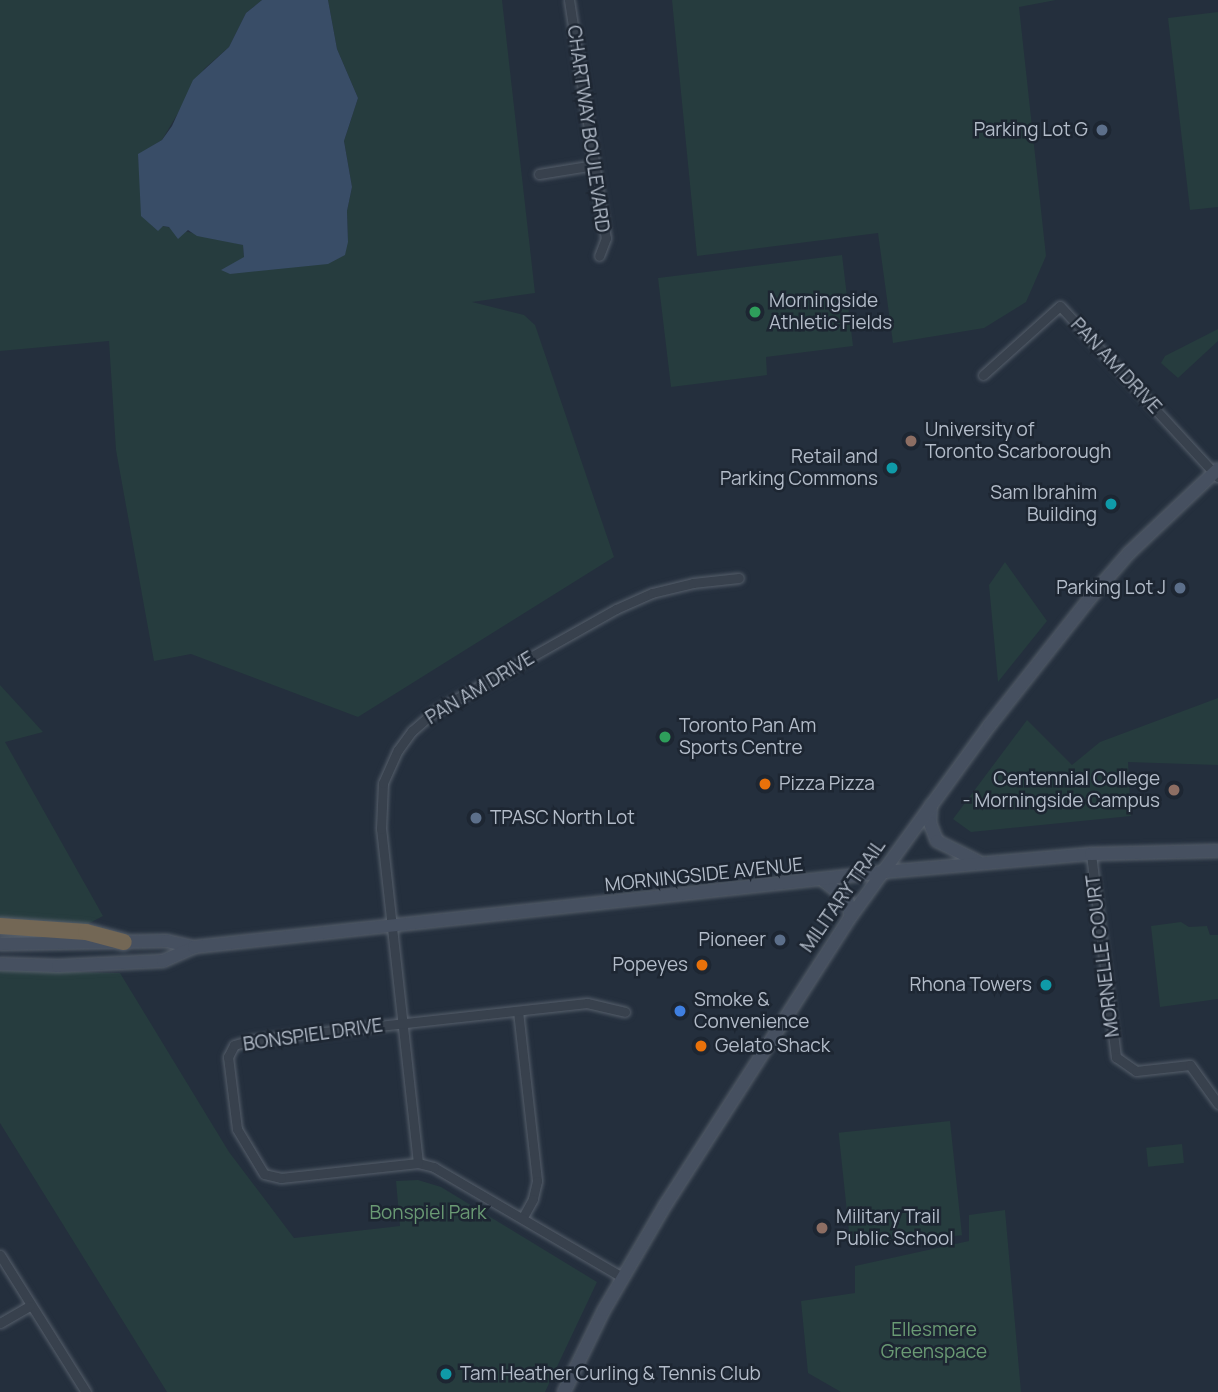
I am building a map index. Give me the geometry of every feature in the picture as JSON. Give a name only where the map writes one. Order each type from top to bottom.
[{"type":"highway","points":[[0,926],[86,932],[124,942]]},
{"type":"main road","name":"MILITARY TRAIL","points":[[564,1392],[622,1277],[851,916],[931,804],[1090,598],[1129,553],[1216,473]]},
{"type":"main road","points":[[931,804],[930,823],[937,841],[965,857],[984,863]]},
{"type":"main road","name":"MORNINGSIDE AVENUE","points":[[0,964],[58,967],[163,961],[194,947],[823,881],[884,872],[1091,854],[1218,851]]},
{"type":"main road","points":[[823,881],[844,895],[851,916]]},
{"type":"main road","name":"MORNINGSIDE AVENUE","points":[[0,944],[167,941],[194,947]]},
{"type":"street","name":"CHARTWAY BOULEVARD","points":[[569,0],[606,238],[599,256]]},
{"type":"street","points":[[539,174],[594,166]]},
{"type":"street","name":"PAN AM DRIVE","points":[[983,375],[1060,306],[1216,473]]},
{"type":"street","name":"PAN AM DRIVE","points":[[418,1163],[381,829],[383,783],[398,750],[412,731],[435,711],[616,608],[652,593],[693,583],[739,578]]},
{"type":"street","name":"MORNELLE COURT","points":[[1091,854],[1116,1057],[1136,1071],[1190,1065],[1218,1104]]},
{"type":"street","name":"BONSPIEL DRIVE","points":[[622,1277],[443,1170],[418,1163],[271,1178],[258,1168],[237,1129],[229,1065],[230,1052],[241,1042],[587,1003],[625,1012]]},
{"type":"street","points":[[517,1011],[537,1181],[533,1199],[523,1217]]},
{"type":"street","points":[[0,1255],[29,1306],[86,1392]]},
{"type":"street","points":[[0,1323],[29,1306]]},
{"type":"green space","points":[[0,0],[262,0],[246,13],[229,47],[204,69],[162,140],[138,155],[140,176],[163,226],[243,245],[244,257],[348,242],[347,211],[352,187],[344,141],[358,98],[337,49],[328,0],[502,0],[535,293],[472,302],[524,315],[535,325],[614,557],[358,717],[191,654],[154,661],[116,450],[109,341],[0,351]]},
{"type":"green space","points":[[672,0],[1056,0],[1019,7],[1046,256],[1026,302],[984,328],[893,343],[878,233],[697,256]]},
{"type":"green space","points":[[1218,12],[1218,207],[1190,210],[1168,18]]},
{"type":"green space","name":"Morningside Athletic Fields","points":[[842,255],[853,346],[766,357],[767,375],[671,387],[658,278]]},
{"type":"green space","points":[[1218,329],[1218,341],[1178,378],[1161,363],[1165,356]]},
{"type":"green space","points":[[1005,562],[1047,621],[998,682],[989,585]]},
{"type":"green space","points":[[0,685],[43,732],[5,742],[103,916],[80,928],[0,919]]},
{"type":"green space","points":[[1218,698],[1218,765],[1128,762],[1131,816],[971,832],[953,819],[1027,720],[1072,765],[1100,742]]},
{"type":"green space","points":[[1181,922],[1189,927],[1207,926],[1210,935],[1218,935],[1218,999],[1160,1007],[1151,926]]},
{"type":"green space","name":"Bonspiel Park","points":[[0,970],[120,973],[229,1152],[294,1238],[400,1226],[396,1181],[418,1180],[441,1187],[597,1282],[545,1392],[167,1392],[0,1123]]},
{"type":"green space","points":[[950,1121],[962,1235],[851,1247],[839,1133]]},
{"type":"green space","points":[[1182,1144],[1184,1163],[1148,1167],[1146,1148]]},
{"type":"green space","name":"Ellesmere Greenspace","points":[[1005,1210],[1021,1392],[841,1392],[808,1373],[801,1301],[855,1293],[855,1266],[969,1241],[969,1215]]},
{"type":"water","points":[[262,0],[328,0],[337,49],[358,98],[344,141],[352,187],[347,211],[348,242],[345,255],[328,264],[230,274],[221,270],[244,257],[243,245],[197,236],[188,230],[178,239],[169,227],[163,226],[158,231],[141,216],[138,154],[162,140],[172,126],[193,80],[229,47],[246,13]]},
{"type":"place","name":"Parking Lot G","points":[[1102,130]]},
{"type":"place","name":"Morningside Athletic Fields","points":[[755,312]]},
{"type":"place","name":"University of Toronto Scarborough","points":[[911,441]]},
{"type":"place","name":"Retail and Parking Commons","points":[[892,468]]},
{"type":"place","name":"Sam Ibrahim Building","points":[[1111,504]]},
{"type":"place","name":"Parking Lot J","points":[[1180,588]]},
{"type":"place","name":"Toronto Pan Am Sports Centre","points":[[665,737]]},
{"type":"place","name":"Pizza Pizza","points":[[765,784]]},
{"type":"place","name":"Centennial College - Morningside Campus","points":[[1174,790]]},
{"type":"place","name":"TPASC North Lot","points":[[476,818]]},
{"type":"place","name":"Pioneer","points":[[780,940]]},
{"type":"place","name":"Popeyes","points":[[702,965]]},
{"type":"place","name":"Rhona Towers","points":[[1046,985]]},
{"type":"place","name":"Smoke & Convenience","points":[[680,1011]]},
{"type":"place","name":"Gelato Shack","points":[[701,1046]]},
{"type":"place","name":"Military Trail Public School","points":[[822,1228]]},
{"type":"place","name":"Tam Heather Curling & Tennis Club","points":[[446,1374]]}]
